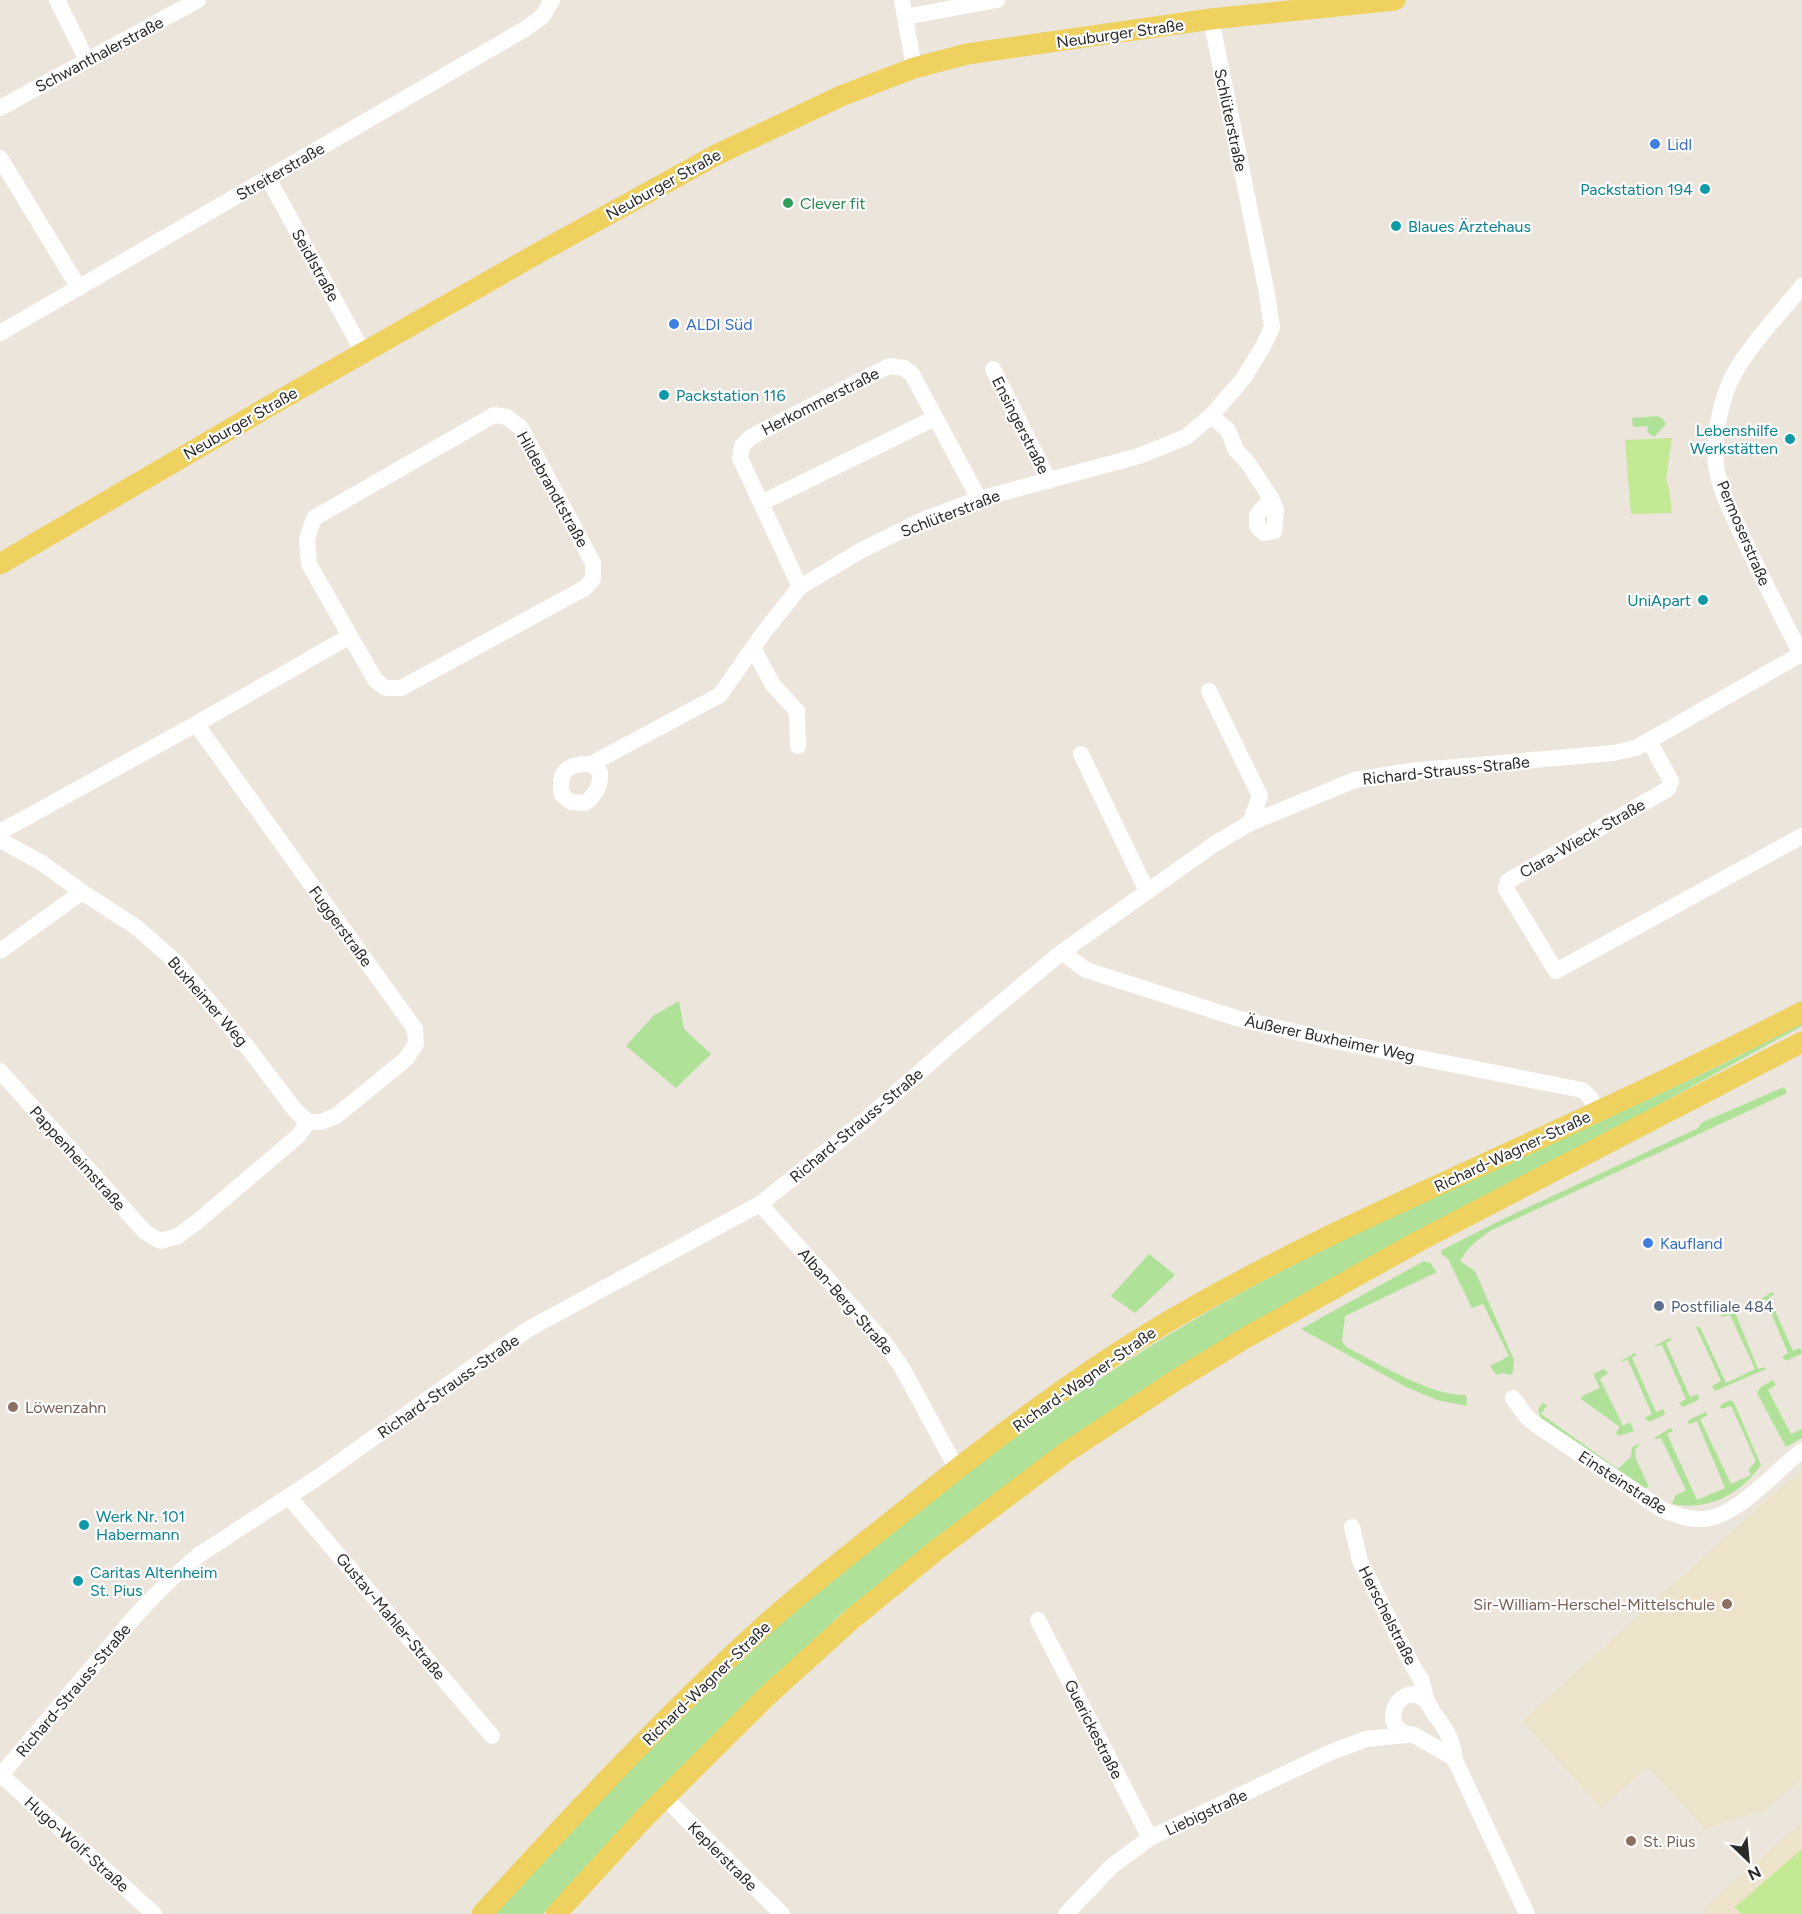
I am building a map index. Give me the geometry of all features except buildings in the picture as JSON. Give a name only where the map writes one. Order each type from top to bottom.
[{"type":"main road","name":"Neuburger Straße","points":[[0,564],[363,352],[716,155],[840,96],[914,68],[966,54],[1211,19],[1395,0]]},
{"type":"main road","name":"Richard-Wagner-Straße","points":[[482,1914],[612,1775],[744,1643],[815,1582],[957,1469],[1102,1364],[1206,1300],[1324,1236],[1713,1058],[1802,1012]]},
{"type":"main road","name":"Richard-Wagner-Straße","points":[[556,1914],[665,1798],[767,1696],[852,1620],[939,1548],[1065,1453],[1247,1337],[1419,1241],[1802,1042]]},
{"type":"street","points":[[57,0],[87,60]]},
{"type":"street","name":"Schwanthalerstraße","points":[[0,108],[198,0]]},
{"type":"street","name":"Streiterstraße","points":[[0,333],[525,29],[543,15],[552,0]]},
{"type":"street","points":[[914,68],[904,8],[998,0]]},
{"type":"street","name":"Schlüterstraße","points":[[591,764],[720,695],[800,587],[860,551],[925,519],[979,499],[1139,456],[1186,437],[1211,416],[1243,379],[1272,327],[1211,19]]},
{"type":"street","points":[[0,158],[79,288]]},
{"type":"street","name":"Seidlstraße","points":[[268,178],[363,352]]},
{"type":"street","name":"Permoserstraße","points":[[1802,286],[1735,372],[1724,398],[1716,444],[1716,464],[1720,485],[1759,573],[1802,655]]},
{"type":"street","name":"Herkommerstraße","points":[[800,587],[740,458],[742,446],[751,436],[890,366],[904,368],[912,374],[979,499]]},
{"type":"street","name":"Ensingerstraße","points":[[993,369],[1049,481]]},
{"type":"street","name":"Hildebrandtstraße","points":[[494,415],[507,417],[521,428],[593,563],[593,579],[585,588],[401,688],[386,688],[376,681],[350,636],[309,564],[307,539],[314,518],[494,415]]},
{"type":"street","points":[[1211,416],[1228,430],[1236,450],[1248,463],[1271,498]]},
{"type":"street","points":[[761,503],[935,418]]},
{"type":"street","points":[[0,832],[350,636]]},
{"type":"street","points":[[753,648],[773,685],[797,711],[798,746]]},
{"type":"street","name":"Richard-Strauss-Straße","points":[[0,1774],[137,1614],[169,1581],[199,1556],[289,1497],[532,1327],[760,1204],[865,1120],[1062,952],[1213,844],[1250,823],[1355,780],[1410,771],[1613,753],[1636,748],[1802,655]]},
{"type":"street","points":[[1209,691],[1260,796],[1250,823]]},
{"type":"street","name":"Fuggerstraße","points":[[196,724],[415,1029],[416,1044],[406,1059],[336,1116],[321,1122],[308,1122]]},
{"type":"street","name":"Clara-Wieck-Straße","points":[[1649,741],[1671,781],[1668,789],[1508,881],[1506,889],[1556,971],[1802,836]]},
{"type":"street","points":[[1081,754],[1147,891]]},
{"type":"street","name":"Buxheimer Weg","points":[[0,840],[42,863],[136,927],[175,961],[248,1048],[295,1110],[308,1122]]},
{"type":"street","points":[[0,951],[82,892]]},
{"type":"street","name":"Äußerer Buxheimer Weg","points":[[1062,952],[1086,970],[1240,1019],[1334,1041],[1582,1090],[1590,1097],[1597,1112]]},
{"type":"street","name":"Pappenheimstraße","points":[[0,1071],[145,1232],[160,1241],[177,1236],[198,1221],[298,1136],[308,1122]]},
{"type":"street","name":"Alban-Berg-Straße","points":[[760,1204],[883,1341],[913,1385],[957,1469]]},
{"type":"street","name":"Einsteinstraße","points":[[1513,1398],[1535,1424],[1663,1510],[1683,1518],[1705,1519],[1722,1514],[1740,1503],[1802,1451]]},
{"type":"street","name":"Gustav-Mahler-Straße","points":[[289,1497],[492,1736]]},
{"type":"street","name":"Herschelstraße","points":[[1352,1527],[1359,1561],[1421,1680],[1430,1707],[1449,1737],[1454,1758],[1527,1914]]},
{"type":"street","name":"Guerickestraße","points":[[1038,1620],[1150,1838]]},
{"type":"street","points":[[1411,1664],[1408,1692],[1395,1706],[1393,1714],[1396,1726],[1454,1758]]},
{"type":"street","points":[[1404,1697],[1413,1695],[1430,1707],[1432,1720],[1429,1727],[1423,1732],[1411,1735]]},
{"type":"street","name":"Liebigstraße","points":[[1366,1739],[1373,1730],[1393,1714]]},
{"type":"street","name":"Liebigstraße","points":[[1066,1914],[1112,1866],[1150,1838],[1329,1753],[1366,1739],[1411,1735]]},
{"type":"street","name":"Hugo-Wolf-Straße","points":[[0,1774],[154,1914]]},
{"type":"street","name":"Keplerstraße","points":[[665,1798],[782,1914]]},
{"type":"shaded area","name":"Sir-William-Herschel-Mittelschule","points":[[1802,1472],[1802,1778],[1766,1810],[1705,1829],[1648,1767],[1601,1808],[1522,1721],[1781,1487]]},
{"type":"shaded area","points":[[1802,1822],[1802,1914],[1707,1914],[1703,1909]]},
{"type":"green space","points":[[1657,416],[1662,418],[1666,424],[1654,437],[1647,432],[1648,426],[1633,427],[1632,418]]},
{"type":"green space","points":[[1672,438],[1666,478],[1672,513],[1631,514],[1625,440]]},
{"type":"green space","points":[[679,1001],[684,1029],[711,1054],[676,1088],[626,1046],[653,1016]]},
{"type":"green space","points":[[1802,1023],[1802,1026],[1252,1328],[1006,1488],[841,1614],[711,1738],[543,1914],[491,1914],[698,1694],[772,1626],[912,1512],[1074,1396],[1202,1315],[1275,1275],[1425,1201],[1653,1097]]},
{"type":"green space","points":[[1784,1087],[1787,1093],[1492,1230],[1470,1248],[1460,1261],[1475,1271],[1514,1360],[1513,1373],[1496,1375],[1490,1366],[1509,1356],[1483,1304],[1472,1308],[1448,1259],[1441,1254],[1442,1250],[1698,1128],[1701,1123]]},
{"type":"green space","points":[[1149,1254],[1175,1275],[1135,1313],[1111,1296]]},
{"type":"green space","points":[[1424,1261],[1430,1263],[1437,1272],[1345,1316],[1342,1341],[1346,1347],[1420,1384],[1451,1394],[1466,1395],[1467,1406],[1437,1400],[1406,1387],[1301,1329]]},
{"type":"green space","points":[[1772,1292],[1775,1294],[1769,1297],[1793,1351],[1800,1348],[1802,1352],[1786,1361],[1782,1357],[1788,1353],[1765,1299],[1756,1302]]},
{"type":"green space","points":[[1741,1306],[1742,1308],[1735,1312],[1758,1369],[1765,1367],[1766,1369],[1715,1391],[1712,1386],[1721,1381],[1696,1327],[1700,1327],[1726,1383],[1755,1369],[1730,1315],[1722,1317],[1721,1315]]},
{"type":"green space","points":[[1669,1338],[1672,1340],[1666,1343],[1690,1397],[1697,1394],[1699,1397],[1698,1400],[1683,1407],[1679,1403],[1686,1399],[1662,1345],[1653,1347]]},
{"type":"green space","points":[[1635,1353],[1637,1355],[1632,1358],[1656,1412],[1663,1409],[1665,1412],[1664,1415],[1649,1422],[1645,1418],[1652,1414],[1628,1360],[1619,1362]]},
{"type":"green space","points":[[1604,1369],[1608,1373],[1600,1379],[1623,1426],[1630,1422],[1634,1431],[1618,1436],[1616,1433],[1620,1427],[1581,1399],[1582,1396],[1600,1388],[1593,1374]]},
{"type":"green space","points":[[1773,1380],[1776,1385],[1768,1390],[1791,1434],[1802,1429],[1802,1438],[1786,1447],[1757,1393],[1761,1387]]},
{"type":"green space","points":[[1730,1400],[1734,1403],[1761,1465],[1743,1485],[1711,1503],[1686,1506],[1672,1504],[1675,1496],[1686,1490],[1661,1438],[1656,1439],[1655,1437],[1671,1428],[1673,1431],[1667,1434],[1697,1500],[1725,1488],[1697,1421],[1688,1423],[1689,1420],[1705,1412],[1708,1415],[1700,1419],[1731,1484],[1751,1475],[1748,1470],[1756,1461],[1731,1406],[1722,1409],[1720,1407]]},
{"type":"green space","points":[[1542,1403],[1547,1405],[1541,1414],[1618,1469],[1631,1457],[1632,1447],[1639,1444],[1635,1449],[1636,1459],[1649,1487],[1645,1488],[1541,1418],[1538,1410]]},
{"type":"green space","points":[[1802,1849],[1802,1914],[1741,1914],[1735,1907]]},
{"type":"place","name":"Lidl","points":[[1655,144]]},
{"type":"place","name":"Packstation 194","points":[[1705,189]]},
{"type":"place","name":"Clever fit","points":[[788,203]]},
{"type":"place","name":"Blaues Ärztehaus","points":[[1396,226]]},
{"type":"place","name":"ALDI Süd","points":[[674,324]]},
{"type":"place","name":"Packstation 116","points":[[664,395]]},
{"type":"place","name":"Lebenshilfe Werkstätten","points":[[1790,439]]},
{"type":"place","name":"UniApart","points":[[1703,600]]},
{"type":"place","name":"Kaufland","points":[[1648,1243]]},
{"type":"place","name":"Postfiliale 484","points":[[1659,1306]]},
{"type":"place","name":"Löwenzahn","points":[[13,1407]]},
{"type":"place","name":"Werk Nr. 101 Habermann","points":[[84,1525]]},
{"type":"place","name":"Caritas Altenheim St. Pius","points":[[78,1581]]},
{"type":"place","name":"Sir-William-Herschel-Mittelschule","points":[[1727,1604]]},
{"type":"place","name":"St. Pius","points":[[1631,1841]]}]
